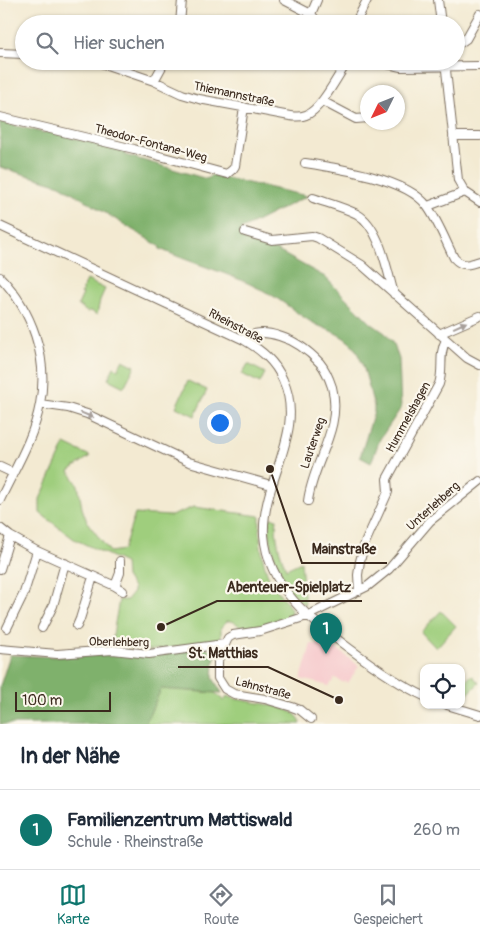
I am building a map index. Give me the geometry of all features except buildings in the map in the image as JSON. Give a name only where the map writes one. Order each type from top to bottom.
[{"type":"street","points":[[181,15],[182,0]]},
{"type":"street","points":[[284,0],[311,14],[317,0]]},
{"type":"street","points":[[360,15],[367,0]]},
{"type":"street","points":[[438,0],[440,15]]},
{"type":"street","points":[[465,40],[480,14]]},
{"type":"street","points":[[0,53],[15,54]]},
{"type":"street","points":[[465,65],[480,66]]},
{"type":"street","name":"Thiemannstraße","points":[[122,70],[199,99],[301,117],[315,110],[342,70]]},
{"type":"street","points":[[154,81],[160,70]]},
{"type":"street","points":[[446,70],[458,180],[465,192],[480,202]]},
{"type":"street","points":[[322,101],[356,118],[360,118]]},
{"type":"street","name":"Theodor-Fontane-Weg","points":[[0,117],[134,149],[227,174],[235,166],[244,107]]},
{"type":"street","points":[[453,136],[480,136]]},
{"type":"street","points":[[305,163],[389,181],[405,188],[428,206],[458,263],[469,265],[480,261]]},
{"type":"street","points":[[428,206],[465,192]]},
{"type":"street","points":[[313,198],[357,214],[366,222],[378,240],[394,294]]},
{"type":"street","name":"Rheinstraße","points":[[0,226],[244,340],[264,353],[276,366],[286,384],[290,400],[291,418],[289,432],[271,485],[267,504],[264,535],[271,566],[285,591],[307,616],[371,665],[420,694]]},
{"type":"street","points":[[245,232],[272,240],[312,236],[318,238],[362,265],[467,358],[480,365]]},
{"type":"street","points":[[0,277],[25,309],[36,336],[41,359],[42,381],[40,404],[30,435],[0,500]]},
{"type":"street","points":[[439,334],[480,316]]},
{"type":"street","name":"Lauterweg","points":[[244,340],[255,333],[277,335],[291,339],[313,355],[330,379],[336,407],[334,420],[331,433],[310,486],[308,501]]},
{"type":"street","name":"Hummelshagen","points":[[359,591],[358,575],[360,561],[365,542],[388,492],[386,479],[439,384],[442,372],[441,353],[446,340]]},
{"type":"street","points":[[40,404],[68,408],[87,414],[172,455],[203,467],[271,485]]},
{"type":"street","points":[[0,467],[12,474]]},
{"type":"street","name":"Unterlehberg","points":[[307,616],[374,582],[389,569],[430,521],[480,481]]},
{"type":"street","points":[[0,528],[10,536],[37,551],[123,591]]},
{"type":"street","points":[[0,569],[10,536]]},
{"type":"street","points":[[7,628],[24,593],[37,551]]},
{"type":"street","points":[[115,586],[120,573],[120,560]]},
{"type":"street","points":[[42,628],[53,606],[65,563]]},
{"type":"street","points":[[76,626],[93,577]]},
{"type":"street","points":[[224,644],[232,632],[260,631],[307,616]]},
{"type":"street","name":"Oberlehberg","points":[[0,648],[57,654],[101,650],[149,654],[224,644]]},
{"type":"street","name":"Lahnstraße","points":[[224,644],[218,660],[217,670],[218,678],[224,689],[234,694],[265,699],[292,707],[300,710],[311,719]]},
{"type":"street","points":[[460,709],[480,715]]},
{"type":"shaded area","points":[[325,640],[359,666],[348,683],[335,678],[329,686],[301,679],[311,644],[321,644]]},
{"type":"green space","points":[[0,122],[45,133],[46,131],[125,151],[125,155],[207,179],[212,175],[307,196],[240,230],[325,277],[372,324],[385,333],[394,345],[399,359],[401,408],[380,439],[371,463],[360,457],[374,412],[374,406],[360,359],[349,342],[336,333],[310,321],[276,298],[250,284],[160,249],[159,246],[60,185],[0,167]]},
{"type":"green space","points":[[87,280],[105,289],[100,300],[97,315],[91,311],[87,312],[78,305]]},
{"type":"green space","points":[[123,360],[135,366],[124,387],[108,379],[114,367],[118,369]]},
{"type":"green space","points":[[248,364],[265,373],[260,383],[242,374]]},
{"type":"green space","points":[[188,381],[207,390],[195,416],[176,407]]},
{"type":"green space","points":[[65,444],[90,456],[69,471],[78,485],[82,508],[87,522],[110,552],[123,550],[135,514],[171,516],[194,507],[260,516],[260,540],[264,565],[270,580],[291,609],[290,617],[261,627],[248,629],[232,621],[227,621],[221,627],[221,637],[217,642],[152,650],[111,646],[119,600],[127,600],[133,592],[133,588],[126,577],[125,563],[74,539],[40,513],[40,499]]},
{"type":"green space","points":[[270,518],[277,519],[277,538],[286,569],[301,562],[305,606],[288,588],[279,569],[270,536]]},
{"type":"green space","points":[[441,611],[456,626],[436,648],[421,632]]},
{"type":"green space","points":[[218,648],[214,662],[213,678],[222,693],[161,689],[145,724],[0,724],[0,686],[10,655],[59,657]]},
{"type":"green space","points":[[472,675],[479,683],[465,697],[465,681]]},
{"type":"green space","points":[[161,689],[215,693],[224,701],[227,696],[269,705],[290,711],[298,717],[301,724],[145,724]]},
{"type":"place","name":"Mainstraße","points":[[270,469]]},
{"type":"place","name":"Abenteuer-Spielplatz","points":[[161,627]]},
{"type":"place","name":"Familienzentrum Mattiswald","points":[[326,654]]},
{"type":"place","name":"St. Matthias","points":[[339,700]]}]
